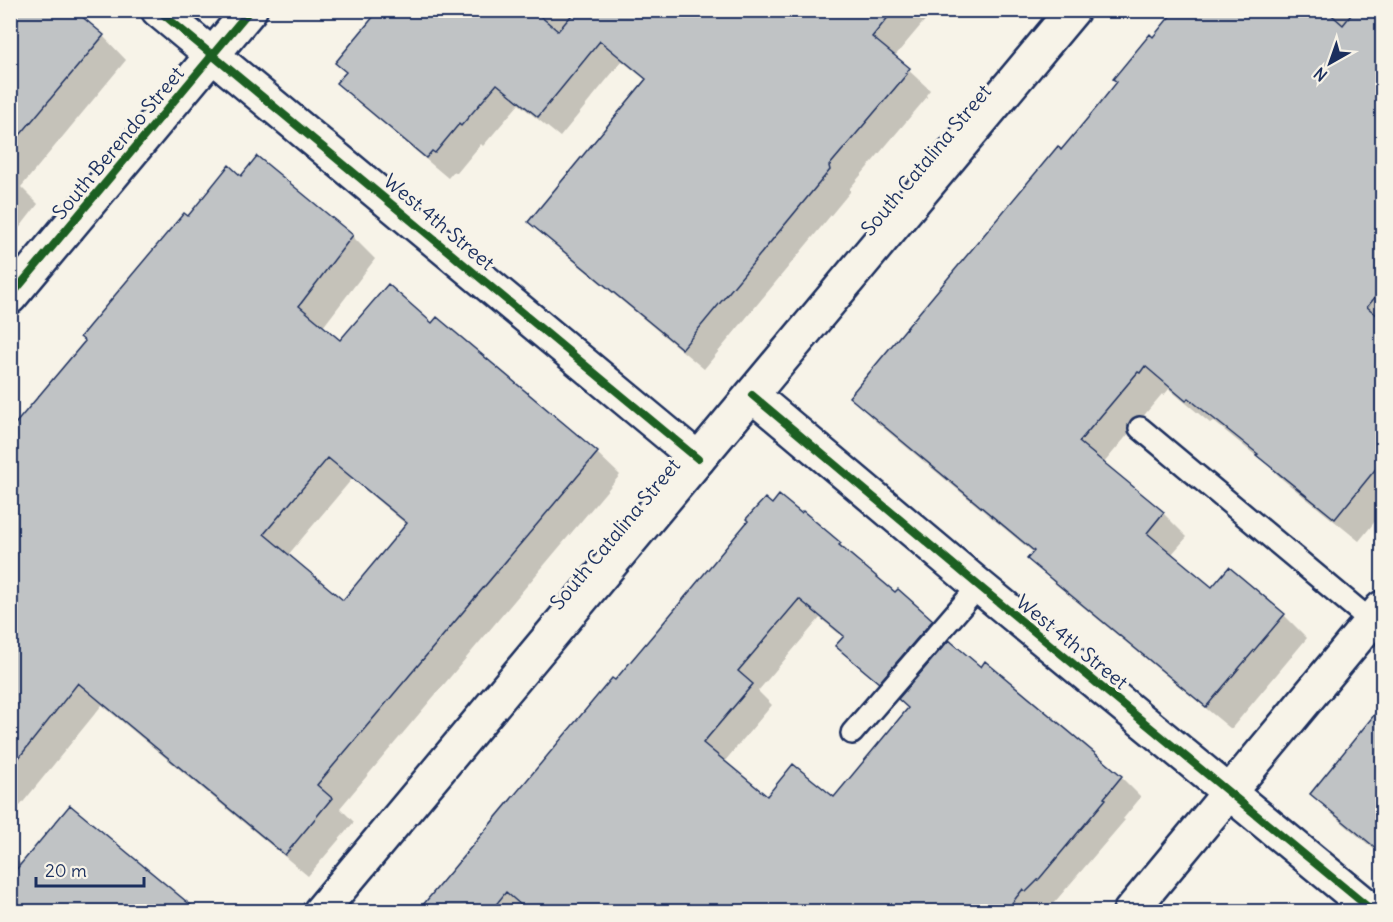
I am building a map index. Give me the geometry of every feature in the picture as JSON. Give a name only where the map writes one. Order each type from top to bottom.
[{"type":"street","name":"West 4th Street","points":[[158,10],[698,459]]},
{"type":"street","name":"South Berendo Street","points":[[10,297],[250,10]]},
{"type":"street","name":"South Catalina Street","points":[[320,912],[1073,10]]},
{"type":"street","name":"West 4th Street","points":[[752,395],[1374,912]]},
{"type":"street","points":[[1130,912],[1377,615]]},
{"type":"lane","points":[[1140,428],[1377,615]]},
{"type":"lane","points":[[852,733],[979,586]]},
{"type":"building","points":[[10,10],[74,10],[104,35],[10,147]]},
{"type":"building","points":[[379,10],[533,10],[558,31],[571,16],[565,10],[894,10],[872,37],[910,68],[829,166],[830,170],[682,349],[528,222],[646,79],[600,41],[538,117],[497,84],[461,126],[459,124],[435,153],[432,151],[426,158],[336,83],[346,72],[335,63]]},
{"type":"building","points":[[1175,10],[1326,10],[1343,25],[1355,10],[1383,10],[1383,288],[1367,307],[1383,320],[1383,460],[1335,519],[1256,455],[1258,454],[1188,398],[1186,401],[1145,366],[1079,442],[1164,512],[1147,533],[1212,587],[1229,567],[1285,614],[1206,707],[1027,559],[1034,551],[849,397],[1058,146],[1061,150],[1097,107],[1117,82],[1113,79],[1150,34],[1153,37]]},
{"type":"building","points":[[257,156],[353,235],[299,306],[340,340],[388,284],[432,323],[437,317],[598,452],[317,785],[332,798],[285,855],[78,683],[10,769],[10,430],[85,341],[80,337],[184,213],[188,216],[229,165],[241,176]],"holes":[[[328,458],[407,523],[343,600],[264,534]]]},
{"type":"building","points":[[779,495],[801,513],[803,511],[895,592],[898,589],[933,620],[879,683],[835,646],[844,636],[799,599],[738,671],[753,684],[703,743],[767,796],[793,764],[834,797],[908,708],[898,699],[949,640],[981,667],[985,661],[1122,776],[1104,798],[1106,799],[1040,878],[1026,892],[1023,889],[1005,912],[529,912],[506,892],[490,912],[417,912],[612,678],[615,680],[670,615],[748,521],[746,519],[765,498],[772,504]]},
{"type":"building","points":[[1383,704],[1383,854],[1310,794]]},
{"type":"building","points":[[70,805],[199,912],[10,912],[10,877]]},
{"type":"cycle path","points":[[158,10],[698,459]]},
{"type":"cycle path","points":[[10,297],[250,10]]},
{"type":"cycle path","points":[[752,395],[1374,912]]}]
